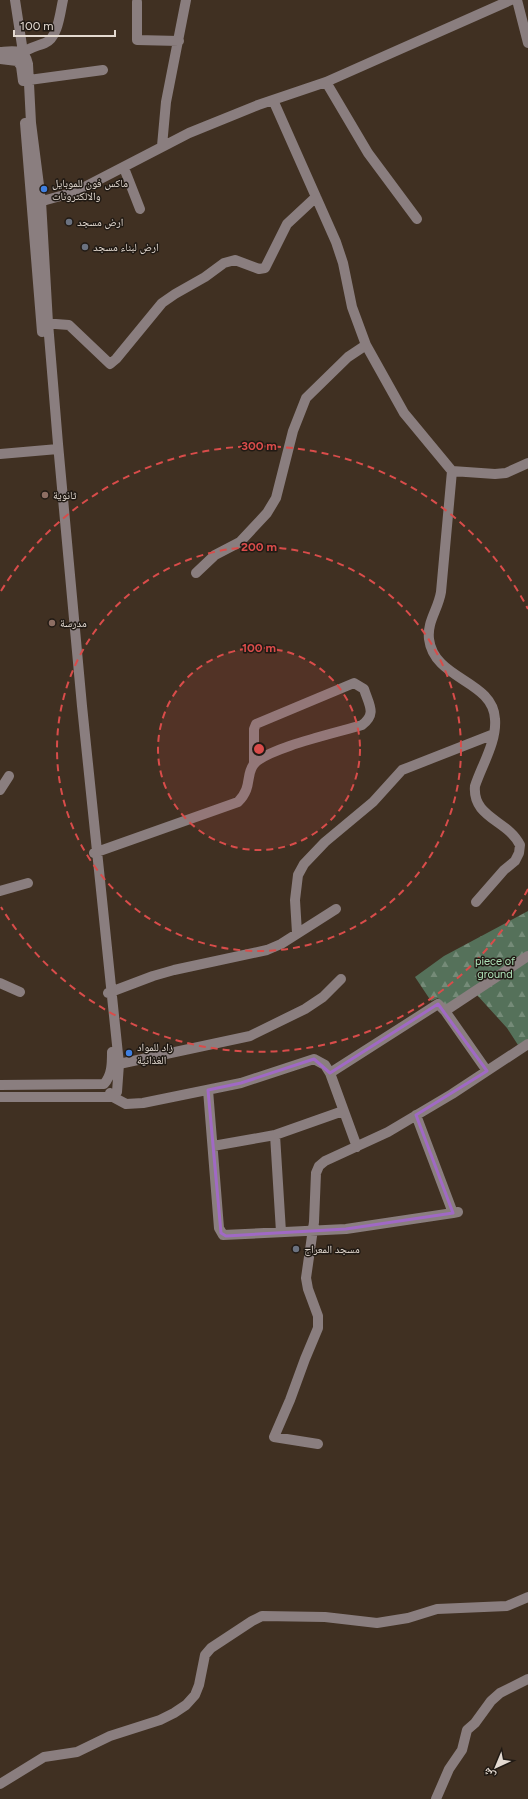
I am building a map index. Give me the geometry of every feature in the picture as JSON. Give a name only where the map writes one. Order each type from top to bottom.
[{"type":"street","points":[[15,0],[23,52],[27,59],[44,323],[110,992],[119,1064],[117,1092],[113,1097]]},
{"type":"street","points":[[15,60],[23,52],[51,39],[54,34],[63,0]]},
{"type":"street","points":[[162,146],[166,102],[186,0]]},
{"type":"street","points":[[36,201],[75,192],[124,168],[162,146],[235,113],[326,82],[511,0]]},
{"type":"street","points":[[517,0],[528,43]]},
{"type":"street","points":[[137,2],[137,40],[179,41]]},
{"type":"street","points":[[0,52],[23,52]]},
{"type":"street","points":[[0,59],[15,60],[21,66],[24,87],[25,128],[36,201]]},
{"type":"street","points":[[29,80],[103,70]]},
{"type":"street","points":[[326,82],[368,153],[417,219]]},
{"type":"street","points":[[273,100],[316,197],[343,263],[352,307],[366,345],[404,413],[452,471],[441,592],[437,606],[430,620],[429,640],[431,650],[441,665],[482,694],[490,703],[495,718],[494,734],[475,786],[476,800],[482,810],[500,823],[520,845],[519,853],[515,861],[504,870],[476,902]]},
{"type":"street","points":[[124,168],[140,209]]},
{"type":"street","points":[[44,323],[69,325],[110,364],[116,359],[162,303],[205,277],[224,263],[235,260],[260,269],[266,268],[287,224],[316,197]]},
{"type":"street","points":[[196,574],[215,555],[240,542],[267,513],[276,498],[293,431],[306,398],[348,357],[366,345]]},
{"type":"street","points":[[0,450],[56,447]]},
{"type":"street","points":[[0,454],[56,447]]},
{"type":"street","points":[[452,471],[495,474],[514,470],[528,463]]},
{"type":"street","points":[[96,852],[238,802],[246,794],[254,764],[254,729],[256,724],[354,683],[364,689],[372,714],[369,720],[362,726],[273,753],[254,764]]},
{"type":"street","points":[[297,933],[295,900],[298,875],[304,864],[325,842],[373,802],[402,770],[494,734]]},
{"type":"street","points":[[0,790],[9,776]]},
{"type":"street","points":[[0,891],[28,883]]},
{"type":"street","points":[[110,992],[167,972],[267,950],[281,944],[336,909]]},
{"type":"street","points":[[446,1011],[528,956]]},
{"type":"street","points":[[119,1064],[250,1036],[304,1009],[323,996],[341,979]]},
{"type":"street","points":[[0,983],[20,992]]},
{"type":"street","points":[[104,1084],[110,1074],[112,1064],[110,992]]},
{"type":"street","points":[[330,1073],[438,1004],[446,1011],[488,1071]]},
{"type":"street","points":[[318,1444],[274,1437],[318,1328],[318,1316],[307,1284],[307,1265],[313,1230],[316,1173],[319,1166],[325,1161],[388,1132],[528,1046]]},
{"type":"street","points":[[104,1084],[113,1097],[126,1104],[137,1103],[241,1083],[314,1059],[325,1065],[330,1073],[357,1146]]},
{"type":"street","points":[[0,1085],[104,1084]]},
{"type":"street","points":[[208,1090],[221,1233],[226,1236],[346,1229],[456,1212],[416,1115]]},
{"type":"street","points":[[0,1097],[113,1097]]},
{"type":"street","points":[[213,1146],[275,1135],[343,1111]]},
{"type":"street","points":[[275,1135],[281,1232]]},
{"type":"street","points":[[0,1784],[44,1757],[77,1752],[110,1736],[160,1720],[174,1713],[186,1705],[194,1695],[199,1685],[205,1656],[211,1648],[252,1620],[262,1616],[325,1617],[377,1623],[408,1618],[437,1609],[507,1606],[528,1597]]},
{"type":"street","points":[[436,1799],[449,1769],[462,1750],[467,1730],[475,1723],[491,1701],[500,1693],[528,1679]]},
{"type":"highlighted area","points":[[438,1004],[487,1071],[416,1115],[453,1213],[346,1229],[226,1236],[221,1233],[208,1090],[241,1083],[314,1059],[330,1073]]},
{"type":"green space","name":"piece of ground","points":[[528,911],[528,1039],[518,1045],[507,1028],[477,995],[445,1007],[438,998],[431,1001],[415,977],[444,956]]},
{"type":"place","name":"ماكس فون للموبايل والالكترونات","points":[[44,189]]},
{"type":"place","name":"ارض مسجد","points":[[69,222]]},
{"type":"place","name":"ارض لبناء مسجد","points":[[85,247]]},
{"type":"place","name":"ثانوية","points":[[45,495]]},
{"type":"place","name":"مدرسة","points":[[52,623]]},
{"type":"place","name":"زاد للمواد الغذائية","points":[[129,1053]]},
{"type":"place","name":"مسجد المعراج","points":[[296,1249]]}]
